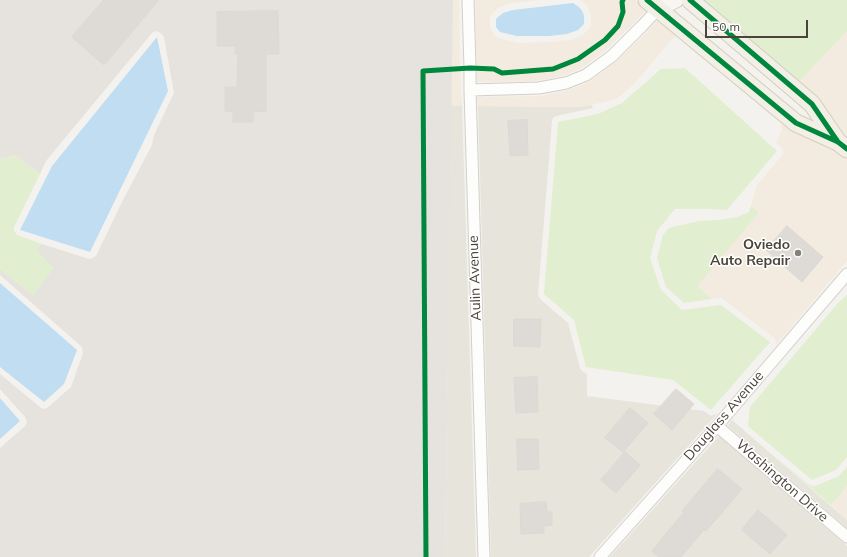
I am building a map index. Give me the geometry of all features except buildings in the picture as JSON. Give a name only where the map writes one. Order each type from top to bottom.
[{"type":"main road","points":[[690,0],[812,104],[842,145]]},
{"type":"main road","points":[[656,3],[796,123],[842,145]]},
{"type":"street","name":"Aulin Avenue","points":[[468,0],[484,557]]},
{"type":"street","points":[[470,90],[539,88],[566,83],[586,75],[612,56],[642,26],[656,3],[676,0]]},
{"type":"street","name":"Douglass Avenue","points":[[600,557],[717,426],[847,274]]},
{"type":"street","name":"Washington Drive","points":[[717,426],[847,537]]},
{"type":"shaded area","points":[[0,0],[453,0],[445,557],[0,557],[0,448],[25,426],[27,422],[25,417],[0,389],[0,374],[40,407],[43,409],[47,408],[71,387],[83,353],[82,347],[0,275],[0,269],[33,295],[36,249],[42,244],[89,259],[96,256],[152,145],[154,135],[174,93],[164,37],[161,33],[155,31],[46,161],[40,174],[15,155],[0,159]]},
{"type":"shaded area","points":[[453,0],[459,0],[462,105],[451,106]]},
{"type":"shaded area","points":[[475,0],[540,0],[511,3],[498,8],[490,16],[490,28],[495,36],[518,43],[570,40],[581,36],[589,29],[591,25],[591,15],[586,4],[580,0],[636,0],[647,9],[606,50],[582,68],[563,76],[537,81],[477,82]]},
{"type":"shaded area","points":[[659,19],[677,34],[633,85],[618,98],[581,107],[478,106],[477,97],[542,96],[568,90],[589,82],[617,61]]},
{"type":"shaded area","points":[[847,31],[847,138],[843,136],[798,83]]},
{"type":"shaded area","points":[[462,105],[476,557],[445,557],[451,106]]},
{"type":"shaded area","points":[[592,105],[593,108],[556,116],[552,121],[538,295],[540,299],[568,323],[580,368],[587,374],[587,396],[704,411],[711,416],[718,413],[589,557],[491,557],[478,106],[581,107]]},
{"type":"shaded area","points":[[783,121],[833,147],[836,152],[838,151],[847,158],[847,261],[776,345],[776,341],[773,337],[724,300],[721,298],[712,299],[696,286],[759,213],[751,206],[757,185],[783,154],[783,150],[776,143],[782,130],[781,127]]},
{"type":"shaded area","points":[[732,420],[847,520],[847,528],[728,426]]},
{"type":"shaded area","points":[[719,436],[847,546],[847,557],[610,557]]},
{"type":"shaded area","points":[[847,486],[847,520],[831,505]]},
{"type":"green space","points":[[705,0],[847,0],[847,31],[798,83],[703,2]]},
{"type":"green space","points":[[685,68],[777,151],[727,210],[675,209],[657,231],[650,258],[661,290],[682,310],[721,305],[770,342],[711,410],[673,380],[586,367],[574,320],[544,294],[558,122],[598,114],[622,103],[661,69]]},
{"type":"green space","points":[[15,155],[40,174],[14,227],[14,231],[17,235],[42,244],[36,249],[54,268],[33,296],[0,269],[0,159]]},
{"type":"green space","points":[[751,206],[759,213],[697,286],[712,299],[684,303],[666,287],[657,258],[663,235],[669,228],[699,221],[737,217],[749,212]]},
{"type":"green space","points":[[847,295],[847,457],[836,470],[812,480],[748,426],[750,407],[838,303]]},
{"type":"green space","points":[[755,440],[812,486],[839,476],[847,467],[847,486],[831,505]]},
{"type":"water","points":[[573,3],[583,12],[584,24],[578,30],[567,34],[549,36],[517,36],[500,32],[496,27],[496,19],[503,13],[513,10]]},
{"type":"water","points":[[157,37],[168,91],[90,252],[20,230],[52,166]]},
{"type":"water","points":[[0,283],[77,350],[64,384],[44,402],[0,367]]},
{"type":"water","points":[[0,398],[20,421],[0,439]]},
{"type":"cycle path","points":[[426,557],[423,71],[470,68],[494,69],[502,73],[553,69],[578,59],[605,40],[618,26],[623,12],[623,0]]},
{"type":"cycle path","points":[[647,0],[796,123],[838,142],[847,149]]},
{"type":"cycle path","points":[[690,0],[812,104],[838,142]]},
{"type":"place","name":"Oviedo Auto Repair","points":[[798,253]]}]
